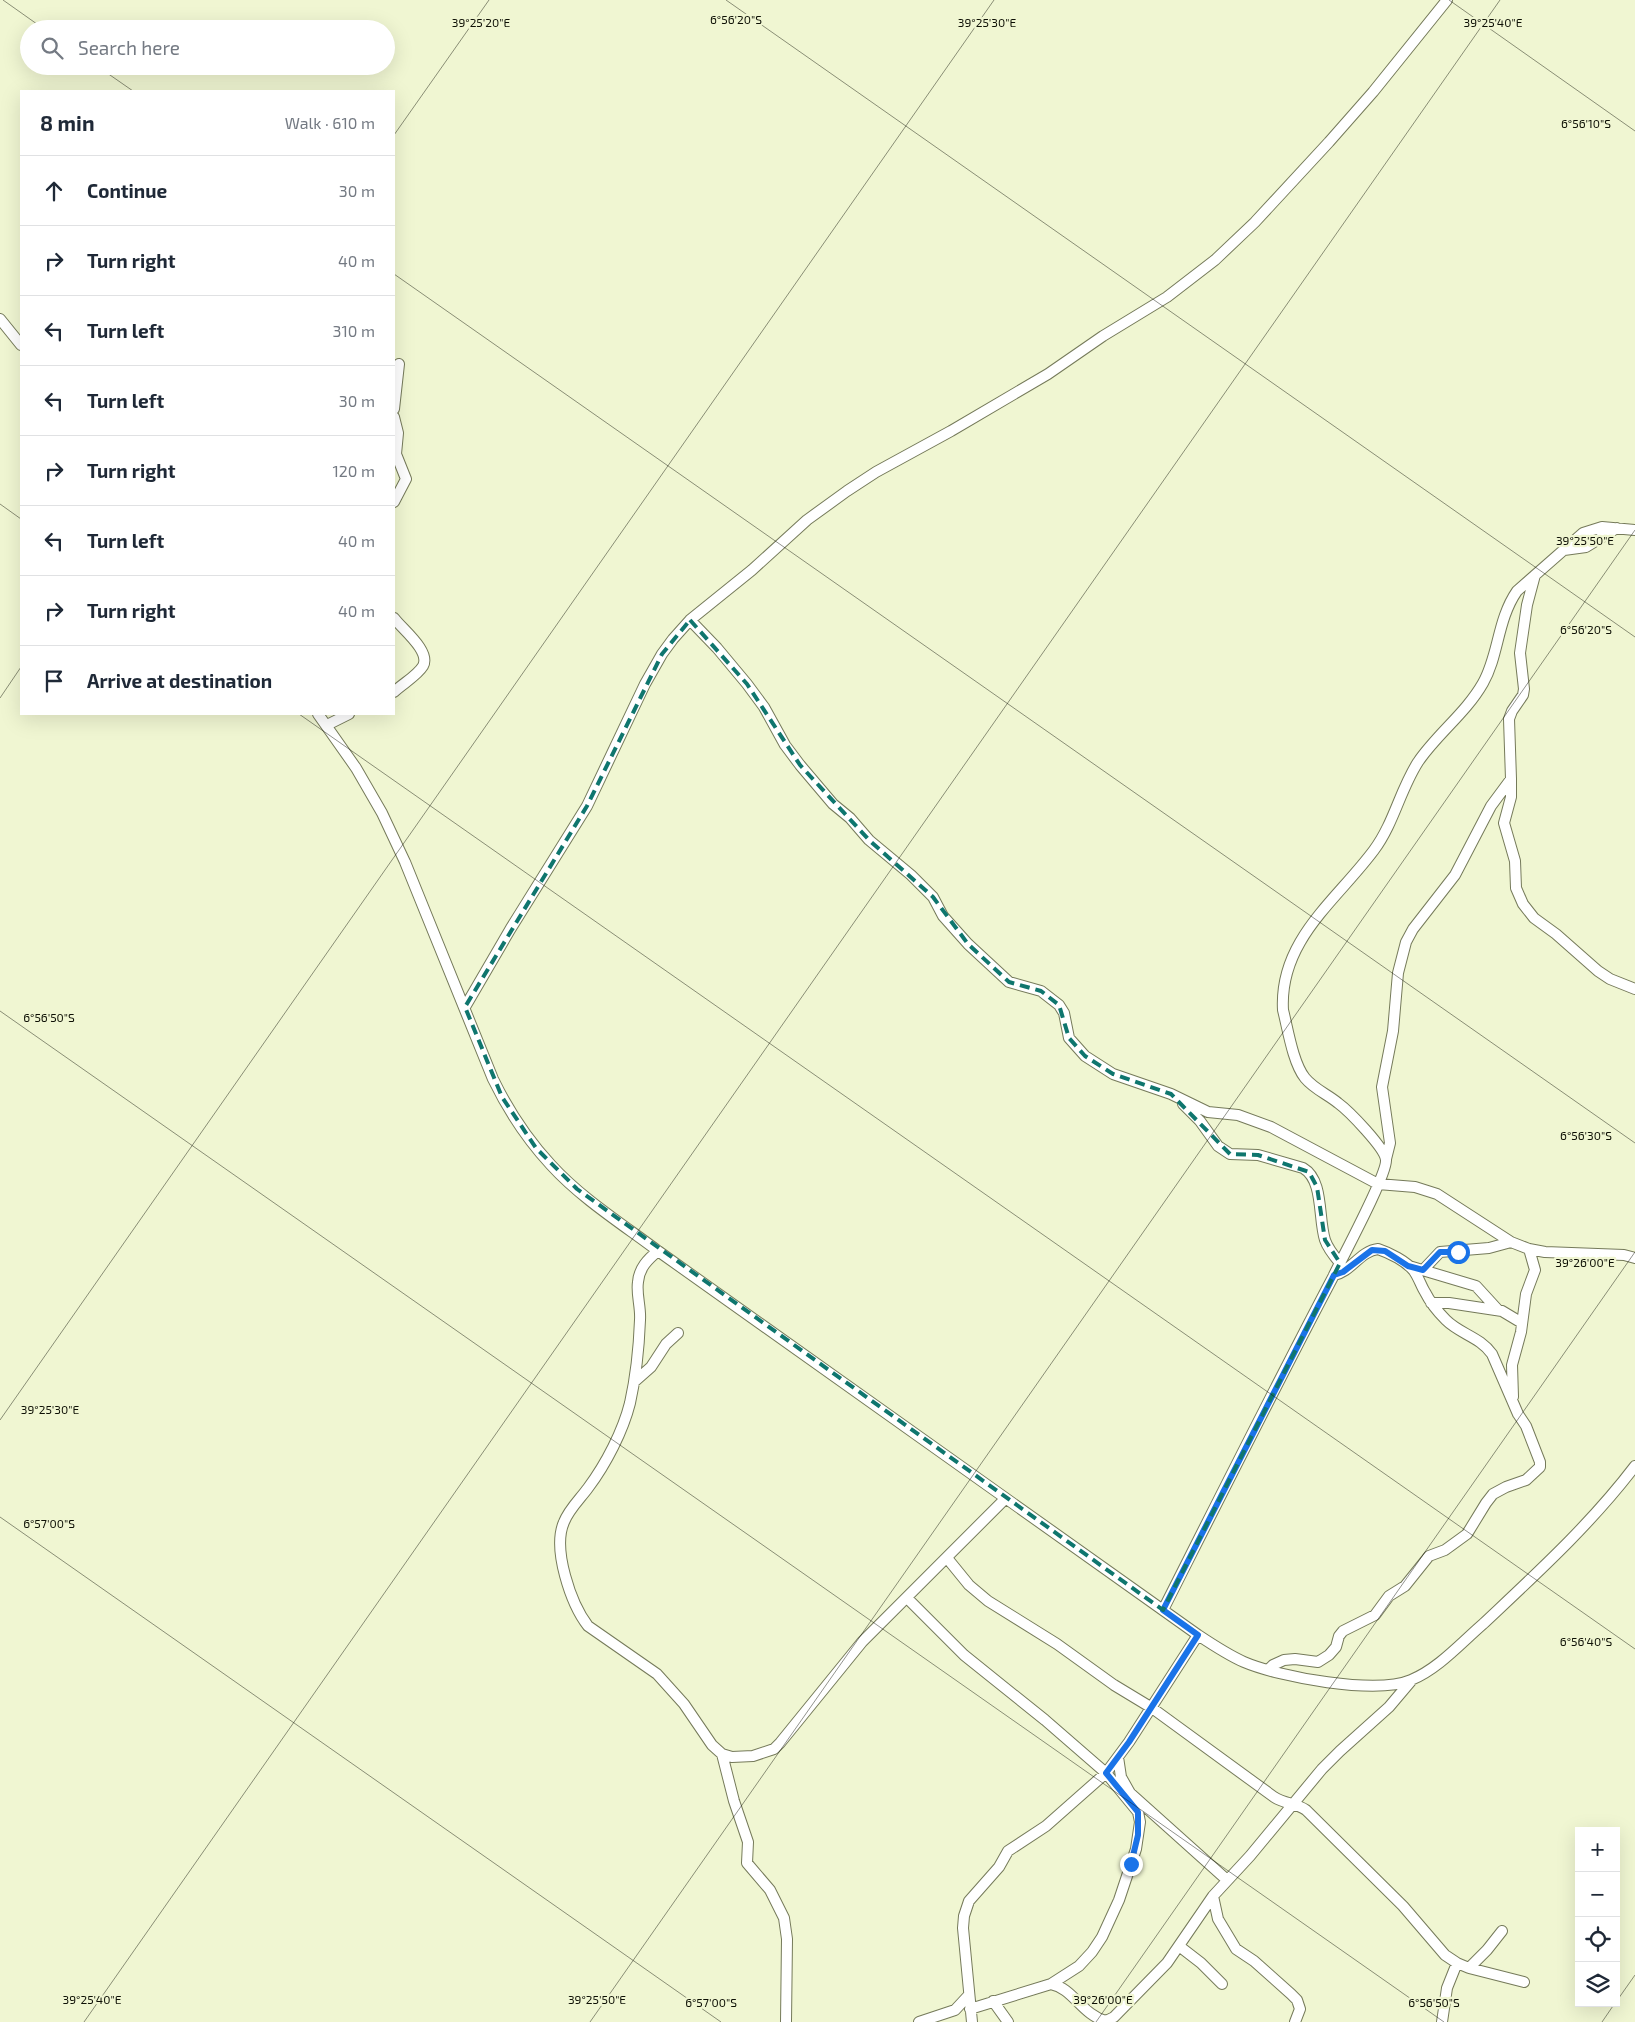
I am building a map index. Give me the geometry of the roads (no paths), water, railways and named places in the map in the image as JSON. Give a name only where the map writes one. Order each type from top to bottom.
[{"type":"street","points":[[465,1007],[511,928],[587,806],[645,684],[662,654],[690,620],[752,570],[806,520],[847,491],[876,472],[950,432],[1048,374],[1103,336],[1167,297],[1215,260],[1255,222],[1329,142],[1373,92],[1447,0]]},
{"type":"street","points":[[0,319],[20,344]]},
{"type":"street","points":[[395,399],[399,364]]},
{"type":"street","points":[[395,421],[398,433],[396,454],[406,479],[395,500]]},
{"type":"street","points":[[1386,1159],[1380,1148],[1356,1120],[1339,1103],[1311,1085],[1300,1071],[1283,1010],[1284,988],[1290,966],[1307,930],[1317,915],[1373,850],[1392,819],[1418,763],[1437,738],[1473,698],[1484,682],[1502,619],[1517,591],[1583,533],[1594,528],[1635,530]]},
{"type":"street","points":[[1535,574],[1526,605],[1520,653],[1523,695],[1510,716],[1511,797],[1504,823],[1515,861],[1516,888],[1523,904],[1534,918],[1604,975],[1635,989]]},
{"type":"street","points":[[395,619],[418,645],[424,659],[423,666],[395,691]]},
{"type":"street","points":[[690,620],[717,648],[747,684],[764,707],[785,745],[805,772],[833,804],[855,823],[869,840],[911,875],[933,897],[944,916],[973,949],[1009,982],[1040,991],[1059,1005],[1064,1014],[1069,1038],[1084,1056],[1113,1074],[1171,1094],[1208,1112],[1238,1115],[1271,1127],[1378,1184],[1415,1187],[1437,1194],[1511,1242],[1529,1249],[1545,1252],[1624,1255],[1635,1258]]},
{"type":"street","points":[[319,715],[356,768],[382,814],[405,862],[502,1098],[536,1148],[577,1190],[658,1251],[1198,1635],[1244,1662],[1310,1680],[1351,1685],[1381,1685],[1410,1681]]},
{"type":"street","points":[[327,725],[347,715]]},
{"type":"street","points":[[1163,1610],[1334,1275],[1378,1184],[1390,1143],[1382,1087],[1393,1031],[1398,973],[1406,942],[1413,929],[1458,870],[1491,806],[1511,779]]},
{"type":"street","points":[[1171,1094],[1194,1113],[1218,1146],[1230,1154],[1258,1155],[1309,1172],[1317,1187],[1325,1240],[1331,1253],[1340,1263]]},
{"type":"street","points":[[1423,1270],[1440,1252],[1483,1249],[1511,1242]]},
{"type":"street","points":[[1334,1275],[1343,1272],[1372,1250],[1378,1249],[1408,1266],[1476,1286],[1498,1310]]},
{"type":"street","points":[[1513,1400],[1512,1364],[1522,1323],[1526,1294],[1535,1270],[1529,1249]]},
{"type":"street","points":[[658,1251],[646,1261],[638,1281],[640,1318],[634,1382],[629,1405],[612,1446],[596,1476],[570,1511],[563,1524],[560,1558],[564,1576],[588,1626],[657,1674],[684,1704],[712,1745],[722,1754],[736,1809],[748,1842],[747,1863],[770,1890],[784,1918],[787,1939],[786,2022]]},
{"type":"street","points":[[1268,1670],[1273,1665],[1284,1660],[1296,1659],[1318,1662],[1329,1655],[1336,1647],[1339,1636],[1343,1631],[1375,1616],[1385,1600],[1410,1580],[1429,1556],[1445,1550],[1467,1534],[1493,1494],[1526,1480],[1538,1471],[1540,1462],[1538,1453],[1492,1354],[1486,1345],[1478,1339],[1459,1331],[1447,1321],[1431,1302],[1414,1272],[1408,1266]]},
{"type":"street","points":[[1431,1302],[1498,1310],[1522,1323]]},
{"type":"street","points":[[634,1382],[651,1367],[666,1344],[678,1333]]},
{"type":"street","points":[[1051,1984],[1064,1989],[1089,2014],[1106,2022],[1114,2017],[1167,1963],[1213,1896],[1340,1751],[1389,1707],[1410,1681],[1442,1660],[1494,1613],[1600,1510],[1635,1466]]},
{"type":"street","points":[[722,1754],[743,1757],[763,1754],[774,1749],[789,1734],[850,1655],[1005,1499]]},
{"type":"street","points":[[947,1558],[968,1585],[988,1601],[1057,1644],[1114,1685],[1152,1708],[1267,1792],[1284,1802],[1293,1803],[1306,1810],[1409,1912],[1437,1947],[1457,1963],[1468,1968],[1524,1982]]},
{"type":"street","points":[[907,1598],[964,1655],[1045,1720],[1106,1773],[1138,1812],[1140,1822],[1136,1849],[1119,1900],[1102,1937],[1092,1952],[1079,1966],[1051,1984],[970,2009]]},
{"type":"street","points":[[972,2022],[968,1996],[963,1928],[964,1916],[969,1901],[999,1867],[1012,1847],[1036,1834],[1106,1773],[1152,1708],[1198,1635]]},
{"type":"street","points":[[1118,1757],[1121,1778],[1130,1793],[1227,1880]]},
{"type":"street","points":[[1213,1896],[1218,1919],[1236,1949],[1262,1967],[1297,2000],[1300,2010],[1295,2022]]},
{"type":"street","points":[[1468,1968],[1484,1954],[1502,1932]]},
{"type":"street","points":[[1179,1946],[1201,1963],[1222,1984]]},
{"type":"street","points":[[1442,2022],[1447,1988],[1457,1963]]},
{"type":"street","points":[[919,2022],[956,2010],[968,1996]]},
{"type":"street","points":[[993,2001],[1008,2022]]}]
